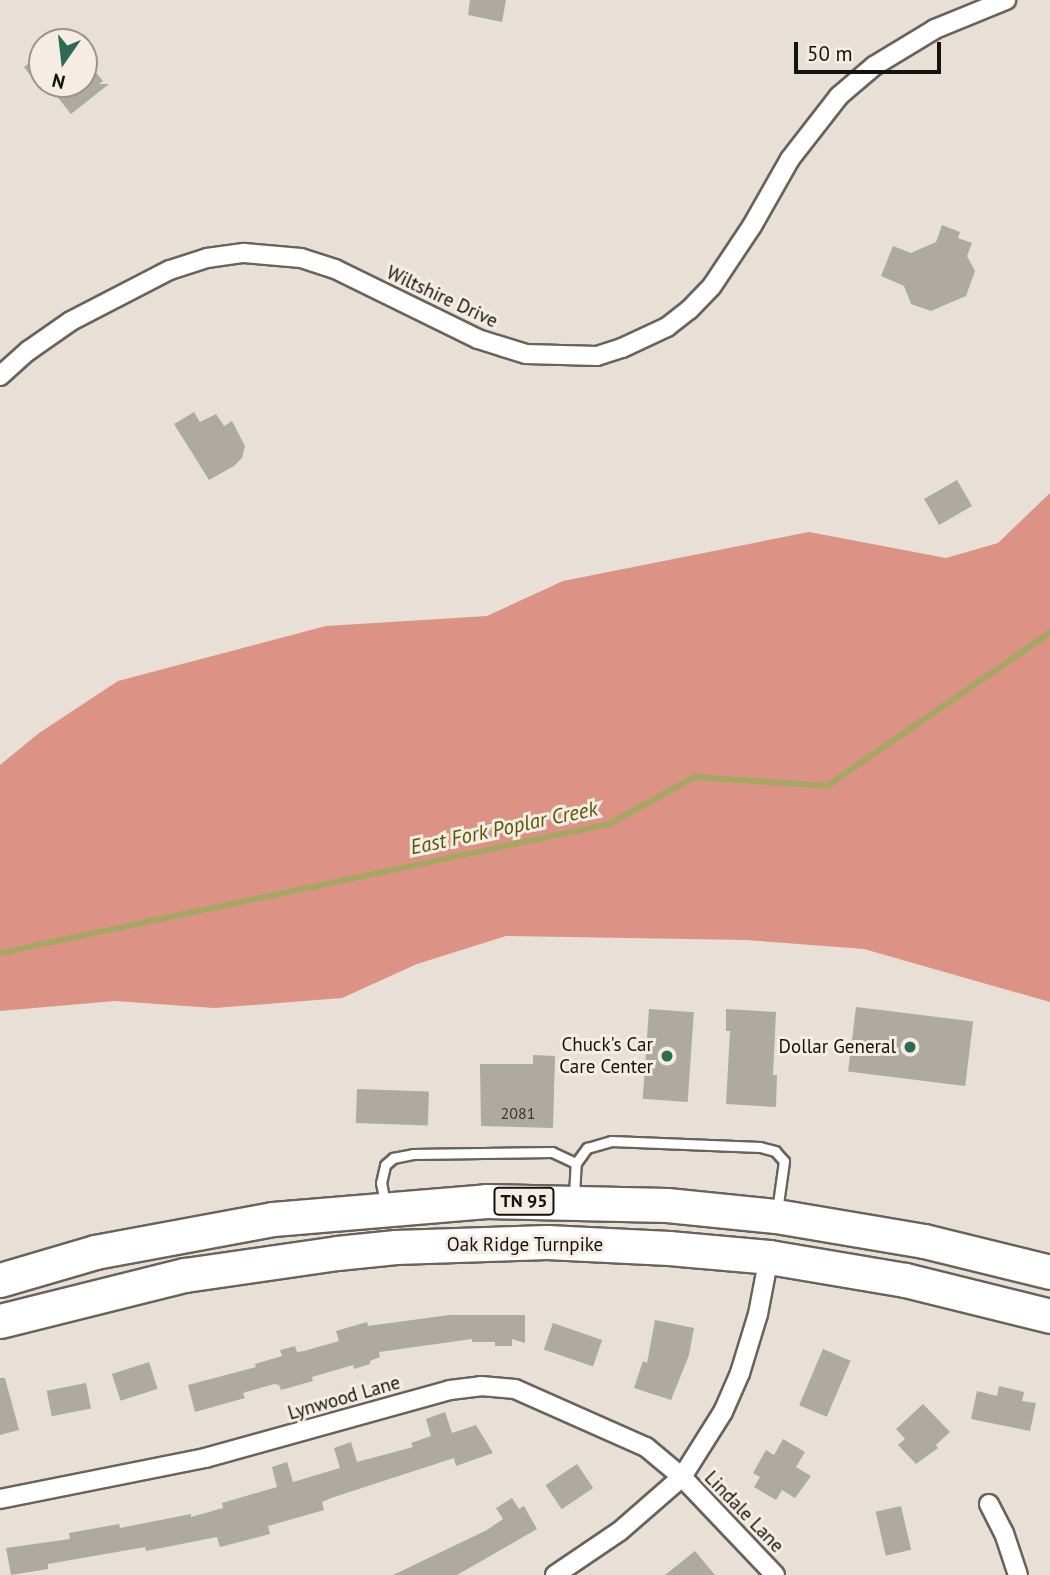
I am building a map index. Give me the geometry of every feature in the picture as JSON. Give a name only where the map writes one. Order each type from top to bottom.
[{"type":"highway","name":"TN 95","points":[[0,1280],[95,1252],[203,1230],[273,1219],[385,1207],[486,1200],[667,1205],[776,1216],[924,1241],[1050,1272]]},
{"type":"highway","points":[[769,1257],[776,1216]]},
{"type":"highway","name":"Oak Ridge Turnpike","points":[[0,1321],[186,1275],[396,1247],[547,1242],[669,1248],[769,1257],[905,1280],[1050,1316]]},
{"type":"street","name":"Wiltshire Drive","points":[[0,376],[28,351],[71,321],[170,270],[207,258],[244,253],[301,258],[335,270],[478,339],[526,354],[597,356],[622,348],[667,327],[689,310],[712,285],[752,226],[790,159],[839,96],[874,66],[935,29],[1006,0]]},
{"type":"street","points":[[555,1575],[620,1531],[682,1477],[723,1412],[740,1373],[758,1314],[769,1257]]},
{"type":"street","name":"Lynwood Lane","points":[[0,1499],[205,1458],[387,1406],[481,1386],[514,1389],[569,1412],[646,1447],[682,1477]]},
{"type":"street","name":"Lindale Lane","points":[[682,1477],[775,1575]]},
{"type":"street","points":[[989,1504],[1004,1532],[1018,1575]]},
{"type":"lane","points":[[574,1201],[576,1163],[587,1148],[611,1141],[760,1147],[775,1151],[784,1161],[776,1216]]},
{"type":"lane","points":[[385,1207],[381,1183],[385,1166],[393,1158],[413,1154],[552,1153],[576,1163]]},
{"type":"shaded area","points":[[1050,493],[1050,1002],[864,949],[746,940],[506,936],[417,964],[342,998],[214,1008],[115,1001],[0,1011],[0,765],[39,733],[118,681],[326,626],[487,616],[563,581],[809,532],[946,558],[998,543]]},
{"type":"building","points":[[470,0],[506,0],[502,22],[468,15]]},
{"type":"building","points":[[98,75],[103,81],[99,84],[109,84],[98,93]]},
{"type":"building","points":[[58,98],[91,98],[71,114]]},
{"type":"building","points":[[942,225],[960,232],[958,238],[972,243],[967,256],[975,271],[966,296],[931,311],[911,304],[904,286],[881,276],[893,246],[911,253],[936,242]]},
{"type":"building","points":[[194,412],[200,422],[216,414],[224,426],[232,421],[245,446],[242,458],[234,466],[209,480],[174,424]]},
{"type":"building","points":[[957,480],[972,506],[939,525],[924,499]]},
{"type":"building","name":"Dollar General","points":[[856,1007],[973,1021],[965,1086],[848,1072]]},
{"type":"building","points":[[649,1009],[694,1012],[688,1102],[643,1099]]},
{"type":"building","points":[[726,1009],[776,1012],[773,1075],[777,1075],[776,1107],[726,1104],[730,1031],[726,1031]]},
{"type":"building","points":[[533,1055],[555,1056],[553,1128],[481,1126],[480,1064],[533,1064]]},
{"type":"building","points":[[357,1089],[429,1092],[428,1125],[356,1123]]},
{"type":"building","points":[[449,1315],[525,1315],[525,1343],[512,1339],[512,1346],[495,1346],[495,1342],[472,1342],[472,1339],[379,1352],[380,1357],[370,1361],[370,1364],[354,1369],[353,1365],[312,1377],[313,1381],[281,1390],[279,1385],[274,1384],[243,1393],[245,1398],[195,1412],[188,1385],[256,1367],[255,1364],[282,1356],[280,1350],[295,1346],[297,1352],[304,1351],[339,1341],[336,1331],[367,1322],[368,1326]]},
{"type":"building","points":[[655,1320],[694,1328],[689,1355],[671,1400],[634,1388],[643,1361],[647,1363]]},
{"type":"building","points":[[553,1323],[602,1340],[593,1366],[544,1349]]},
{"type":"building","points":[[823,1349],[851,1361],[827,1417],[799,1405]]},
{"type":"building","points":[[149,1362],[158,1389],[121,1401],[112,1374]]},
{"type":"building","points":[[0,1378],[5,1378],[19,1430],[0,1435]]},
{"type":"building","points":[[86,1383],[91,1409],[52,1416],[47,1391]]},
{"type":"building","points":[[999,1386],[1024,1392],[1022,1401],[1036,1403],[1030,1431],[971,1419],[977,1391],[997,1396]]},
{"type":"building","points":[[923,1404],[950,1432],[936,1445],[938,1448],[916,1464],[898,1445],[905,1439],[896,1429]]},
{"type":"building","points":[[445,1412],[452,1433],[476,1425],[493,1453],[456,1466],[454,1458],[331,1498],[322,1502],[324,1510],[268,1526],[270,1534],[220,1547],[217,1537],[146,1551],[145,1547],[48,1564],[48,1569],[11,1575],[6,1548],[70,1539],[69,1533],[119,1524],[120,1528],[191,1514],[191,1517],[223,1508],[222,1503],[277,1487],[272,1467],[287,1462],[293,1482],[340,1468],[334,1448],[351,1442],[357,1462],[413,1447],[411,1443],[431,1436],[426,1419]]},
{"type":"building","points":[[783,1439],[805,1452],[796,1467],[811,1476],[795,1498],[782,1490],[776,1500],[754,1487],[760,1477],[753,1473],[766,1450],[774,1455]]},
{"type":"building","points":[[577,1464],[593,1488],[562,1509],[545,1485]]},
{"type":"building","points":[[512,1498],[519,1509],[524,1506],[537,1529],[457,1575],[393,1575],[487,1530],[503,1519],[496,1508]]},
{"type":"building","points":[[901,1506],[911,1550],[886,1556],[876,1512]]},
{"type":"building","points":[[695,1551],[715,1575],[665,1575]]},
{"type":"waterway","name":"East Fork Poplar Creek","points":[[0,953],[609,824],[695,777],[827,786],[1050,633]]},
{"type":"place","name":"Dollar General","points":[[910,1047]]},
{"type":"place","name":"Chuck's Car Care Center","points":[[667,1056]]}]
